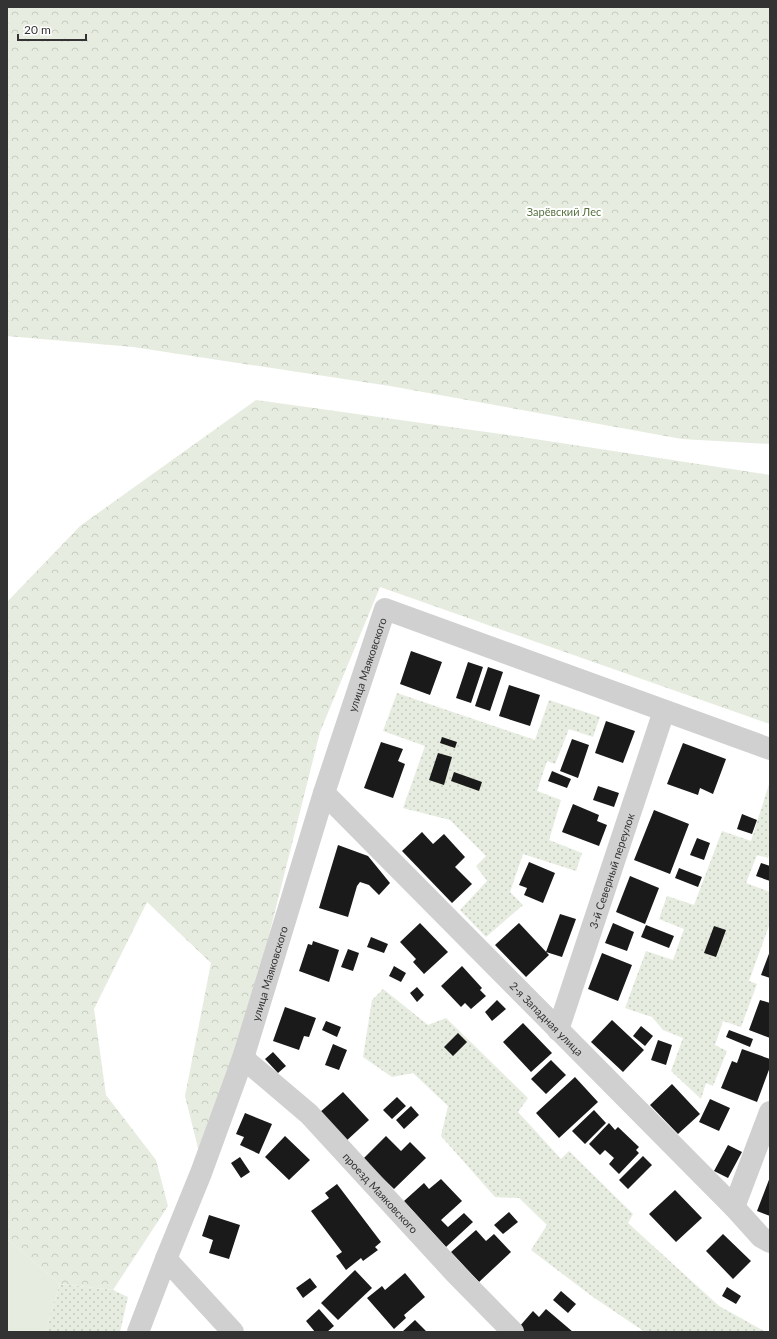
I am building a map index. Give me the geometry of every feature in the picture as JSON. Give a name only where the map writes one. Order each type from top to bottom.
[{"type":"street","name":"улица Маяковского","points":[[138,1332],[201,1173],[243,1058],[324,793],[385,609],[664,711]]},
{"type":"street","points":[[664,711],[770,749]]},
{"type":"street","name":"3-й Северный переулок","points":[[558,1030],[664,711]]},
{"type":"street","name":"2-я Западная улица","points":[[324,793],[761,1236],[770,1242]]},
{"type":"street","name":"проезд Маяковского","points":[[243,1058],[309,1114],[456,1274],[513,1332]]},
{"type":"street","points":[[734,1207],[770,1112]]},
{"type":"street","points":[[166,1259],[233,1332]]},
{"type":"green space","name":"Зарёвский Лес","points":[[7,7],[770,7],[770,444],[682,439],[390,386],[133,347],[7,336]]},
{"type":"green space","points":[[256,400],[515,436],[770,475],[770,724],[380,587],[320,732],[248,1019],[201,1160],[185,1096],[211,963],[147,902],[94,1009],[106,1095],[156,1160],[168,1206],[113,1290],[60,1284],[7,1239],[7,602],[80,526]]},
{"type":"green space","points":[[397,693],[535,740],[549,700],[600,717],[593,737],[569,729],[555,764],[547,761],[537,791],[561,800],[549,840],[582,853],[576,871],[523,854],[510,892],[523,905],[486,937],[460,910],[487,881],[476,866],[486,856],[450,820],[403,808],[425,746],[383,731]]},
{"type":"green space","points":[[770,781],[770,851],[768,858],[757,855],[746,883],[770,892],[770,923],[749,981],[757,984],[741,1027],[723,1021],[715,1045],[727,1051],[713,1086],[706,1083],[701,1099],[671,1071],[683,1038],[663,1030],[652,1017],[625,1008],[646,951],[673,960],[684,929],[659,919],[667,896],[694,905],[722,831],[751,841]]},
{"type":"green space","points":[[383,989],[428,1025],[446,1018],[528,1098],[518,1112],[561,1159],[569,1151],[633,1214],[628,1223],[719,1306],[766,1332],[645,1332],[593,1297],[531,1250],[547,1225],[519,1198],[495,1197],[441,1136],[448,1106],[413,1073],[392,1077],[363,1057],[372,1000]]},
{"type":"green space","points":[[7,1239],[60,1284],[45,1332],[7,1332]]},
{"type":"green space","points":[[60,1284],[113,1290],[128,1297],[120,1332],[45,1332]]},
{"type":"building","points":[[411,651],[442,662],[430,695],[400,684]]},
{"type":"building","points":[[468,662],[483,667],[471,703],[456,698]]},
{"type":"building","points":[[488,667],[503,672],[490,711],[475,706]]},
{"type":"building","points":[[509,685],[540,695],[530,726],[499,716]]},
{"type":"building","points":[[606,721],[635,731],[623,763],[595,753]]},
{"type":"building","points":[[442,737],[457,742],[455,748],[440,743]]},
{"type":"building","points":[[572,739],[589,745],[578,778],[560,771]]},
{"type":"building","points":[[381,742],[403,749],[398,761],[405,764],[393,798],[364,788]]},
{"type":"building","points":[[683,743],[726,759],[713,794],[700,788],[698,795],[667,784]]},
{"type":"building","points":[[438,753],[452,757],[444,785],[429,780]]},
{"type":"building","points":[[552,771],[571,779],[567,788],[548,781]]},
{"type":"building","points":[[454,772],[482,782],[479,791],[451,781]]},
{"type":"building","points":[[598,786],[619,793],[614,807],[593,800]]},
{"type":"building","points":[[573,804],[599,815],[597,821],[607,825],[599,846],[562,832]]},
{"type":"building","points":[[654,810],[689,824],[670,874],[634,860]]},
{"type":"building","points":[[742,814],[757,820],[752,834],[737,829]]},
{"type":"building","points":[[422,832],[433,844],[444,834],[465,857],[455,867],[472,884],[452,903],[402,851]]},
{"type":"building","points":[[697,838],[710,843],[704,860],[690,855]]},
{"type":"building","points":[[338,845],[368,856],[390,883],[379,895],[369,885],[360,882],[357,886],[348,917],[319,908]]},
{"type":"building","points":[[529,862],[555,873],[543,903],[524,895],[527,888],[519,885]]},
{"type":"building","points":[[761,863],[770,866],[770,881],[756,876]]},
{"type":"building","points":[[679,868],[702,877],[698,887],[675,878]]},
{"type":"building","points":[[630,876],[659,888],[645,924],[616,912]]},
{"type":"building","points":[[560,914],[576,919],[562,957],[546,952]]},
{"type":"building","points":[[420,923],[448,952],[424,974],[413,962],[416,959],[400,942]]},
{"type":"building","points":[[519,923],[549,955],[526,977],[495,945]]},
{"type":"building","points":[[613,923],[634,932],[627,951],[605,943]]},
{"type":"building","points":[[646,925],[674,936],[669,948],[641,937]]},
{"type":"building","points":[[714,926],[726,930],[716,957],[704,953]]},
{"type":"building","points":[[371,937],[388,944],[384,953],[367,947]]},
{"type":"building","points":[[313,941],[339,950],[329,982],[299,971],[308,944],[312,945]]},
{"type":"building","points":[[348,949],[359,953],[353,971],[341,967]]},
{"type":"building","points":[[770,951],[770,978],[761,975]]},
{"type":"building","points":[[602,953],[632,965],[618,1001],[588,989]]},
{"type":"building","points":[[394,966],[406,973],[401,982],[389,976]]},
{"type":"building","points":[[462,966],[482,988],[480,990],[486,996],[471,1009],[465,1003],[461,1007],[441,986]]},
{"type":"building","points":[[417,987],[424,995],[417,1002],[410,993]]},
{"type":"building","points":[[497,1000],[506,1009],[492,1021],[485,1012]]},
{"type":"building","points":[[760,1000],[770,1003],[770,1038],[749,1030]]},
{"type":"building","points":[[285,1007],[316,1018],[309,1037],[304,1036],[299,1050],[273,1041]]},
{"type":"building","points":[[612,1020],[644,1050],[623,1072],[591,1042]]},
{"type":"building","points":[[326,1021],[341,1027],[337,1037],[322,1030]]},
{"type":"building","points":[[523,1023],[552,1053],[531,1072],[503,1042]]},
{"type":"building","points":[[641,1026],[653,1036],[645,1046],[633,1036]]},
{"type":"building","points":[[729,1030],[753,1039],[750,1047],[726,1037]]},
{"type":"building","points":[[458,1033],[467,1042],[453,1056],[444,1047]]},
{"type":"building","points":[[658,1040],[672,1045],[666,1065],[651,1060]]},
{"type":"building","points":[[333,1044],[347,1050],[339,1070],[325,1065]]},
{"type":"building","points":[[742,1049],[770,1059],[770,1067],[757,1102],[721,1088],[732,1061],[737,1063]]},
{"type":"building","points":[[273,1052],[286,1066],[278,1073],[265,1059]]},
{"type":"building","points":[[551,1060],[566,1075],[546,1094],[531,1079]]},
{"type":"building","points":[[575,1077],[598,1102],[559,1138],[536,1113]]},
{"type":"building","points":[[672,1084],[700,1114],[678,1134],[650,1105]]},
{"type":"building","points":[[343,1092],[369,1120],[345,1142],[319,1113]]},
{"type":"building","points":[[397,1097],[406,1106],[392,1119],[383,1110]]},
{"type":"building","points":[[710,1099],[730,1108],[719,1131],[699,1122]]},
{"type":"building","points":[[411,1106],[419,1115],[404,1129],[396,1120]]},
{"type":"building","points":[[594,1110],[606,1123],[585,1144],[572,1131]]},
{"type":"building","points":[[245,1113],[272,1124],[259,1154],[240,1145],[244,1137],[236,1134]]},
{"type":"building","points":[[609,1123],[615,1130],[618,1127],[639,1147],[636,1150],[639,1153],[619,1174],[609,1164],[614,1158],[605,1150],[600,1155],[589,1144]]},
{"type":"building","points":[[285,1136],[310,1160],[289,1180],[265,1157]]},
{"type":"building","points":[[386,1136],[401,1151],[410,1142],[426,1158],[394,1189],[363,1159]]},
{"type":"building","points":[[728,1145],[742,1152],[728,1178],[714,1171]]},
{"type":"building","points":[[643,1156],[652,1165],[628,1189],[619,1180]]},
{"type":"building","points":[[240,1157],[250,1172],[241,1178],[231,1163]]},
{"type":"building","points":[[770,1177],[770,1216],[757,1211]]},
{"type":"building","points":[[441,1179],[462,1201],[441,1220],[448,1227],[464,1213],[473,1222],[446,1247],[404,1201],[424,1183],[429,1189]]},
{"type":"building","points":[[337,1184],[381,1242],[375,1247],[378,1250],[363,1261],[361,1258],[346,1270],[336,1256],[342,1252],[311,1211],[329,1198],[325,1193]]},
{"type":"building","points":[[675,1190],[702,1218],[676,1242],[649,1214]]},
{"type":"building","points":[[509,1212],[518,1222],[503,1234],[494,1225]]},
{"type":"building","points":[[209,1215],[240,1225],[229,1259],[209,1253],[213,1240],[202,1236]]},
{"type":"building","points":[[476,1230],[486,1241],[494,1234],[511,1252],[479,1282],[451,1252]]},
{"type":"building","points":[[723,1234],[751,1261],[733,1279],[706,1251]]},
{"type":"building","points":[[355,1270],[372,1288],[338,1320],[321,1303]]},
{"type":"building","points":[[405,1273],[425,1297],[404,1315],[406,1318],[394,1329],[367,1298],[382,1286],[385,1290]]},
{"type":"building","points":[[310,1278],[317,1287],[303,1298],[296,1288]]},
{"type":"building","points":[[727,1287],[741,1296],[736,1304],[722,1296]]},
{"type":"building","points":[[561,1291],[576,1304],[568,1313],[553,1300]]},
{"type":"building","points":[[319,1309],[334,1326],[327,1332],[315,1332],[306,1321]]},
{"type":"building","points":[[546,1309],[573,1332],[525,1332],[519,1327],[533,1311],[539,1317]]},
{"type":"building","points":[[415,1320],[427,1332],[402,1332]]}]
